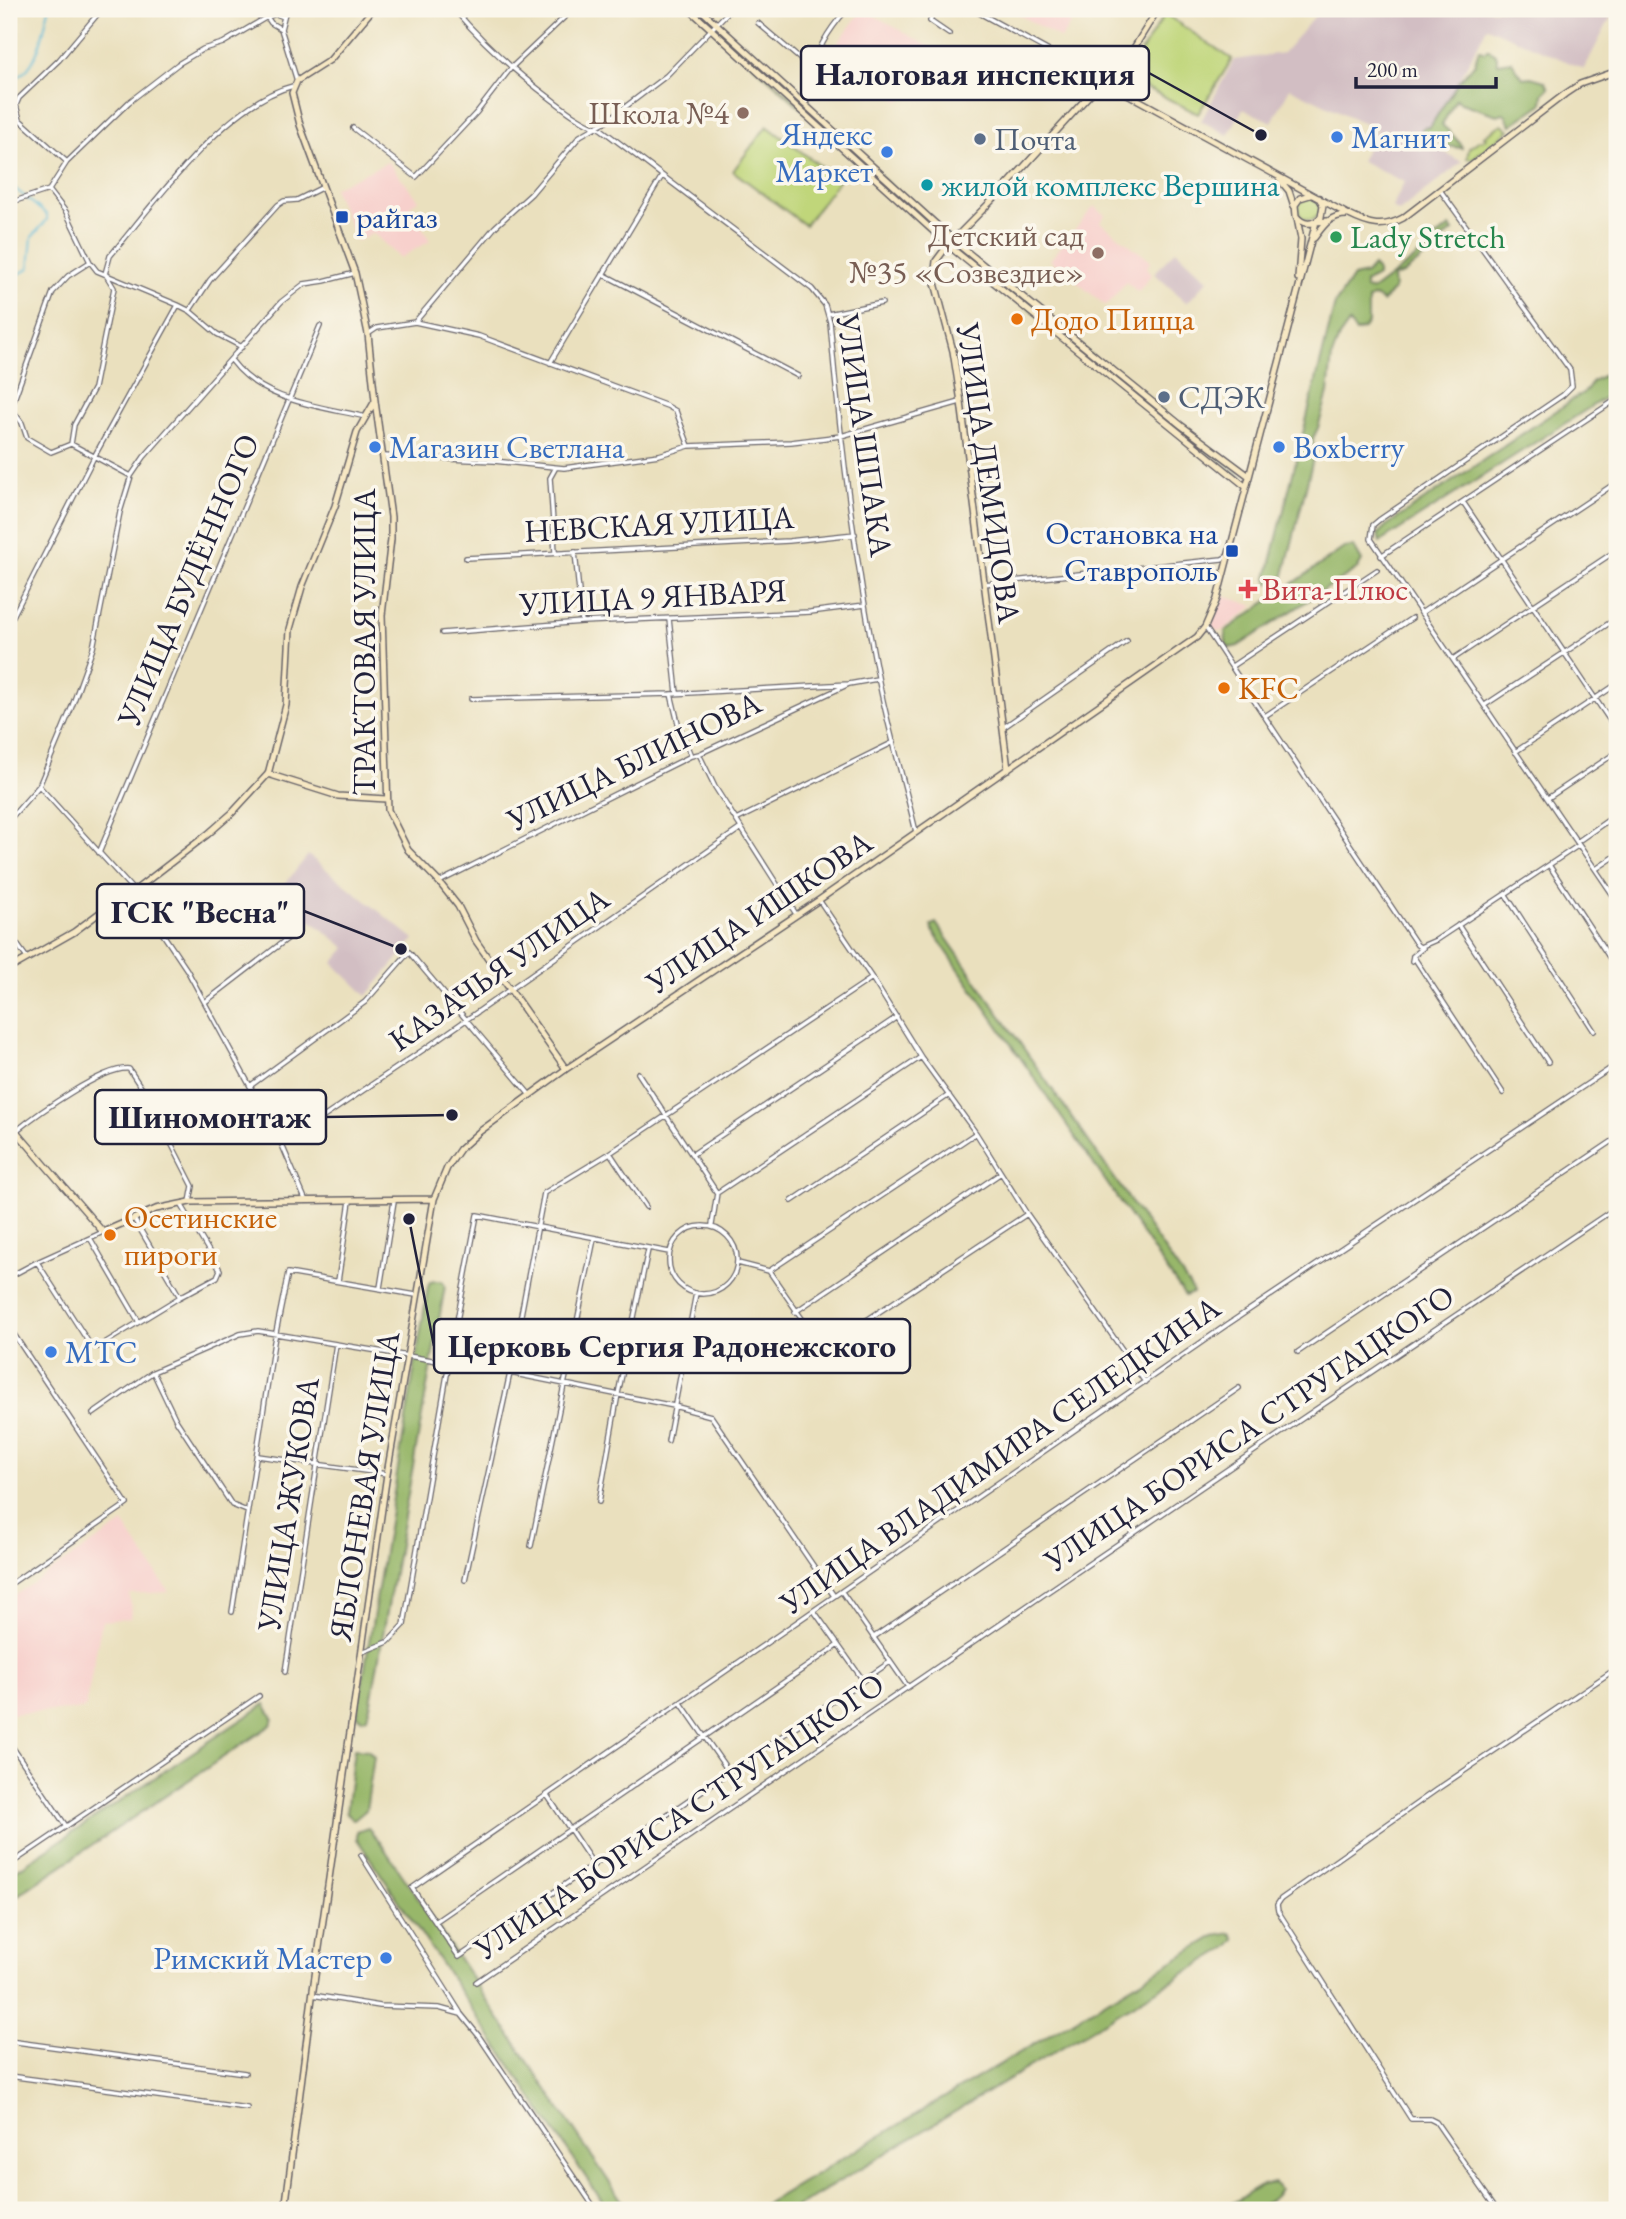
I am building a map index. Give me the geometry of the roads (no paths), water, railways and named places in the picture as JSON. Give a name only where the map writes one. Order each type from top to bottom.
[{"type":"street","points":[[67,162],[20,120],[16,105],[19,98],[59,60],[102,9]]},
{"type":"street","points":[[286,9],[281,29],[295,84]]},
{"type":"street","points":[[71,444],[74,425],[94,388],[107,326],[114,288],[105,274],[110,256],[198,153],[251,106],[295,84],[330,60],[373,9]]},
{"type":"street","name":"УЛИЦА ШПАКА","points":[[454,9],[478,37],[511,68],[579,119],[601,129],[821,296],[828,314],[841,436],[878,679],[916,832]]},
{"type":"street","points":[[353,128],[416,177],[477,112],[511,68],[573,9]]},
{"type":"street","points":[[689,9],[951,242],[1245,486]]},
{"type":"street","points":[[700,9],[951,242],[1249,476]]},
{"type":"street","points":[[415,322],[495,227],[531,194],[580,136],[608,120],[666,76],[731,9]]},
{"type":"street","points":[[815,69],[815,61],[821,48],[847,9]]},
{"type":"street","points":[[935,9],[930,21],[950,34]]},
{"type":"street","points":[[972,9],[1371,225],[1389,225],[1403,218],[1572,89],[1617,71]]},
{"type":"street","points":[[1111,85],[1158,9]]},
{"type":"street","points":[[10,201],[49,190],[67,162],[129,102],[178,64],[203,49],[223,43],[267,17],[276,14],[284,17]]},
{"type":"street","points":[[267,17],[281,29]]},
{"type":"street","points":[[758,23],[823,76],[824,81],[804,104]]},
{"type":"street","name":"УЛИЦА ДЕМИДОВА","points":[[1008,769],[961,402],[953,351],[934,279],[936,261],[1103,80]]},
{"type":"street","name":"ТРАКТОВАЯ УЛИЦА","points":[[295,84],[292,93],[300,125],[355,273],[368,334],[391,517],[382,615],[386,799],[393,824],[408,850],[458,906],[476,942],[566,1069]]},
{"type":"street","points":[[1275,174],[1289,191],[1297,218],[1304,223],[1327,221]]},
{"type":"street","points":[[550,363],[662,176]]},
{"type":"street","points":[[190,311],[209,280],[278,205],[284,201],[297,200],[323,187]]},
{"type":"street","points":[[49,190],[66,212],[97,271],[190,311],[217,334],[242,347]]},
{"type":"street","points":[[1440,190],[1570,370],[1573,381],[1563,395],[1373,525],[1371,539],[1617,901]]},
{"type":"street","points":[[1294,208],[1300,198],[1316,196]]},
{"type":"street","points":[[1316,196],[1323,210],[1316,222]]},
{"type":"street","points":[[1312,240],[1327,221],[1336,216],[1349,215]]},
{"type":"street","name":"УЛИЦА ИШКОВА","points":[[1296,292],[1301,239],[1297,218]]},
{"type":"street","name":"УЛИЦА ИШКОВА","points":[[434,1199],[447,1168],[460,1149],[480,1132],[566,1069],[819,900],[1198,637],[1217,599],[1316,222]]},
{"type":"street","points":[[71,444],[51,452],[36,444],[27,438],[22,424],[11,408],[53,292],[68,276],[90,262]]},
{"type":"street","points":[[9,820],[39,786],[93,648],[120,512],[131,476],[144,457],[281,302],[304,284],[355,273]]},
{"type":"street","points":[[603,274],[798,376]]},
{"type":"street","points":[[828,314],[883,303]]},
{"type":"street","points":[[9,624],[94,457],[178,305]]},
{"type":"street","points":[[368,334],[386,326],[415,322],[479,336],[676,411],[688,446]]},
{"type":"street","name":"УЛИЦА БУДЁННОГО","points":[[99,853],[320,326]]},
{"type":"street","points":[[232,360],[254,383],[289,400],[366,417]]},
{"type":"street","points":[[1381,556],[1617,399]]},
{"type":"street","points":[[9,969],[74,933],[110,905],[134,891],[208,834],[234,811],[268,774],[286,705],[290,629],[302,587],[335,506],[357,432],[375,401]]},
{"type":"street","points":[[383,456],[494,461],[545,465],[555,469],[659,455],[688,446],[791,442],[841,436],[961,402]]},
{"type":"street","points":[[71,444],[131,476]]},
{"type":"street","points":[[555,469],[550,478],[555,552]]},
{"type":"street","points":[[1420,613],[1617,482]]},
{"type":"street","points":[[1463,502],[1617,731]]},
{"type":"street","name":"НЕВСКАЯ УЛИЦА","points":[[466,558],[789,541],[855,534]]},
{"type":"street","points":[[1452,659],[1617,550]]},
{"type":"street","points":[[575,552],[582,622]]},
{"type":"street","points":[[984,584],[1086,575],[1222,559],[1228,556]]},
{"type":"street","points":[[1233,666],[1377,570]]},
{"type":"street","name":"УЛИЦА 9 ЯНВАРЯ","points":[[442,633],[582,622],[810,612],[865,605]]},
{"type":"street","points":[[1265,716],[1412,618]]},
{"type":"street","points":[[1484,706],[1617,618]]},
{"type":"street","points":[[669,619],[677,693]]},
{"type":"street","points":[[1205,627],[1417,945],[1425,947]]},
{"type":"street","points":[[1002,728],[1127,642]]},
{"type":"street","points":[[471,699],[671,694],[849,684],[878,679]]},
{"type":"street","name":"УЛИЦА БЛИНОВА","points":[[439,882],[691,756],[849,684]]},
{"type":"street","points":[[1516,752],[1617,684]]},
{"type":"street","points":[[671,694],[678,723],[691,756]]},
{"type":"street","points":[[736,820],[894,741]]},
{"type":"street","points":[[1548,798],[1617,752]]},
{"type":"street","points":[[699,754],[715,787],[796,914]]},
{"type":"street","points":[[268,774],[338,796],[386,799]]},
{"type":"street","points":[[39,786],[134,891],[187,970],[282,1145],[306,1201]]},
{"type":"street","points":[[1412,961],[1413,956],[1425,947],[1506,895],[1617,814]]},
{"type":"street","name":"КАЗАЧЬЯ УЛИЦА","points":[[282,1145],[741,828]]},
{"type":"street","points":[[1595,869],[1617,855]]},
{"type":"street","points":[[1549,865],[1617,969]]},
{"type":"street","points":[[1506,895],[1594,1031]]},
{"type":"street","points":[[819,900],[921,1057],[976,1133],[1027,1214],[1145,1382]]},
{"type":"street","points":[[1458,925],[1548,1062]]},
{"type":"street","points":[[205,1002],[296,932]]},
{"type":"street","points":[[9,933],[27,958]]},
{"type":"street","points":[[250,1087],[365,1002],[410,951],[530,1096]]},
{"type":"street","points":[[1413,956],[1503,1093]]},
{"type":"street","points":[[465,1580],[510,1373],[544,1193],[610,1153],[872,978]]},
{"type":"street","points":[[693,1154],[897,1017]]},
{"type":"street","points":[[717,1193],[921,1057]]},
{"type":"street","name":"УЛИЦА ВЛАДИМИРА СЕЛЕДКИНА","points":[[435,1922],[412,1888],[1145,1382],[1617,1064]]},
{"type":"street","points":[[16,1130],[64,1097],[97,1079],[124,1068],[130,1069],[193,1185],[190,1202]]},
{"type":"street","points":[[638,1073],[717,1193],[712,1226]]},
{"type":"street","points":[[792,1201],[949,1095]]},
{"type":"street","points":[[9,1123],[103,1232]]},
{"type":"street","points":[[769,1271],[976,1133]]},
{"type":"street","points":[[1298,1352],[1617,1138]]},
{"type":"street","points":[[610,1153],[646,1207]]},
{"type":"street","points":[[795,1312],[1001,1172]]},
{"type":"street","points":[[9,1278],[37,1262],[156,1209],[190,1202],[434,1199]]},
{"type":"street","name":"ЯБЛОНЕВАЯ УЛИЦА","points":[[285,2210],[312,1994],[387,1474],[434,1199]]},
{"type":"street","points":[[338,1281],[350,1201]]},
{"type":"street","points":[[380,1288],[394,1201]]},
{"type":"street","points":[[37,1262],[94,1347],[99,1347],[217,1277],[220,1270],[180,1204]]},
{"type":"street","name":"УЛИЦА БОРИСА СТРУГАЦКОГО","points":[[476,1982],[1617,1207]]},
{"type":"street","points":[[738,1264],[769,1271],[823,1349],[1027,1214]]},
{"type":"street","points":[[361,1652],[388,1642],[404,1625],[477,1215],[669,1252]]},
{"type":"street","points":[[134,1219],[180,1297]]},
{"type":"street","points":[[712,1226],[729,1238],[736,1248],[738,1264],[733,1276],[724,1286],[714,1291],[696,1293],[679,1285],[673,1276],[669,1265],[669,1252],[686,1230],[712,1226]]},
{"type":"street","points":[[90,1238],[139,1322]]},
{"type":"street","points":[[531,1546],[594,1239]]},
{"type":"street","points":[[599,1502],[648,1250]]},
{"type":"street","points":[[232,1612],[266,1390],[288,1273],[416,1295]]},
{"type":"street","points":[[668,1441],[696,1293]]},
{"type":"street","points":[[9,1327],[127,1504],[9,1585]]},
{"type":"street","points":[[93,1414],[153,1372],[240,1334],[258,1331],[510,1373],[674,1406],[711,1416],[834,1597]]},
{"type":"street","name":"УЛИЦА ЖУКОВА","points":[[285,1672],[337,1344]]},
{"type":"street","points":[[153,1372],[176,1420],[232,1505],[247,1511]]},
{"type":"street","points":[[873,1638],[1239,1388]]},
{"type":"street","points":[[258,1456],[387,1474]]},
{"type":"street","name":"УЛИЦА БОРИСА СТРУГАЦКОГО","points":[[842,1592],[908,1688]]},
{"type":"street","points":[[814,1611],[863,1680]]},
{"type":"street","points":[[838,1645],[435,1922],[459,1957],[890,1662]]},
{"type":"street","points":[[1497,2210],[1436,2122],[1430,2119],[1411,2119],[1278,1911],[1277,1905],[1281,1899],[1436,1790],[1617,1668]]},
{"type":"street","points":[[9,1865],[260,1696]]},
{"type":"street","points":[[681,1703],[729,1772]]},
{"type":"street","points":[[9,1742],[66,1826]]},
{"type":"street","points":[[547,1795],[594,1865]]},
{"type":"street","points":[[361,1855],[461,2014],[596,2210]]},
{"type":"street","points":[[312,1994],[380,2006],[439,2008],[461,2014]]},
{"type":"street","points":[[9,2041],[245,2073]]},
{"type":"street","points":[[9,2076],[247,2108]]},
{"type":"waterway","points":[[9,79],[19,76],[33,61],[49,9]]},
{"type":"waterway","points":[[9,180],[13,187],[47,215],[47,220],[32,237],[29,268],[16,276],[9,286]]},
{"type":"place","name":"Школа №4","points":[[743,113]]},
{"type":"place","name":"Налоговая инспекция","points":[[1261,135]]},
{"type":"place","name":"Магнит","points":[[1337,137]]},
{"type":"place","name":"Почта","points":[[980,139]]},
{"type":"place","name":"Яндекс Маркет","points":[[887,152]]},
{"type":"place","name":"жилой комплекс Вершина","points":[[927,185]]},
{"type":"place","name":"райгаз","points":[[342,217]]},
{"type":"place","name":"Lady Stretch","points":[[1336,237]]},
{"type":"place","name":"Детский сад №35 «Созвездие»","points":[[1098,253]]},
{"type":"place","name":"Додо Пицца","points":[[1017,319]]},
{"type":"place","name":"СДЭК","points":[[1164,397]]},
{"type":"place","name":"Магазин Светлана","points":[[375,447]]},
{"type":"place","name":"Boxberry","points":[[1279,447]]},
{"type":"place","name":"Остановка на Ставрополь","points":[[1232,551]]},
{"type":"place","name":"Вита-Плюс","points":[[1248,589]]},
{"type":"place","name":"KFC","points":[[1224,688]]},
{"type":"place","name":"ГСК \"Весна\"","points":[[401,949]]},
{"type":"place","name":"Шиномонтаж","points":[[452,1115]]},
{"type":"place","name":"Церковь Сергия Радонежского","points":[[409,1219]]},
{"type":"place","name":"Осетинские пироги","points":[[110,1235]]},
{"type":"place","name":"МТС","points":[[51,1352]]},
{"type":"place","name":"Римский Мастер","points":[[386,1958]]}]
